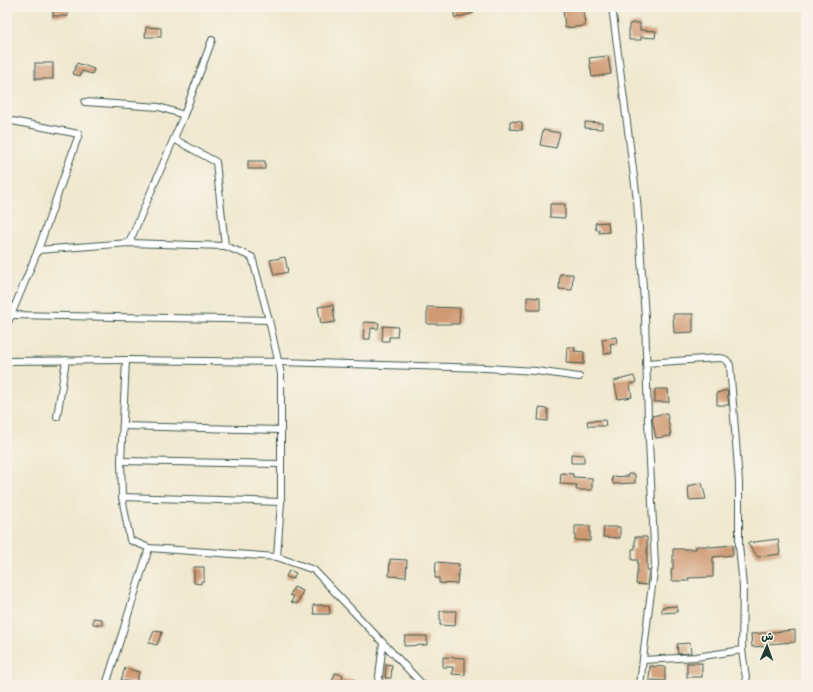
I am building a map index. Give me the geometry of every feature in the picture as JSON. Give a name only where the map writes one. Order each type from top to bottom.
[{"type":"street","points":[[612,7],[636,200],[645,317],[655,564],[640,685]]},
{"type":"street","points":[[129,243],[184,116],[212,40]]},
{"type":"street","points":[[85,102],[159,107],[184,116]]},
{"type":"street","points":[[7,120],[79,134],[38,250],[7,325]]},
{"type":"street","points":[[174,139],[216,162],[225,246]]},
{"type":"street","points":[[38,250],[129,243],[225,246],[252,257],[269,320],[281,374],[281,502],[277,557]]},
{"type":"street","points":[[11,314],[269,320]]},
{"type":"street","points":[[646,363],[725,358],[730,365],[739,482],[739,545],[743,587],[742,650],[747,685]]},
{"type":"street","points":[[57,417],[66,360]]},
{"type":"street","points":[[126,360],[121,461],[122,497],[130,540],[149,548],[277,557],[314,570],[423,685]]},
{"type":"street","points":[[7,361],[126,360],[278,362],[536,370],[579,377]]},
{"type":"street","points":[[123,426],[281,430]]},
{"type":"street","points":[[121,461],[281,464]]},
{"type":"street","points":[[122,497],[281,502]]},
{"type":"street","points":[[106,685],[149,548]]},
{"type":"street","points":[[378,685],[383,643]]},
{"type":"street","points":[[643,660],[696,657],[742,650]]},
{"type":"building","points":[[53,7],[68,7],[68,16],[53,16]]},
{"type":"building","points":[[452,7],[473,7],[474,13],[455,18]]},
{"type":"building","points":[[577,7],[583,7],[585,26],[565,28],[563,10],[577,9]]},
{"type":"building","points":[[640,23],[640,30],[656,31],[655,38],[641,37],[641,40],[629,40],[629,24]]},
{"type":"building","points":[[146,27],[161,28],[161,37],[145,37]]},
{"type":"building","points":[[608,56],[611,74],[592,77],[589,58]]},
{"type":"building","points":[[35,63],[53,63],[53,79],[35,79]]},
{"type":"building","points":[[77,63],[94,69],[92,74],[82,71],[80,76],[73,74]]},
{"type":"building","points":[[510,121],[522,122],[522,130],[510,129]]},
{"type":"building","points":[[585,122],[602,123],[602,129],[585,128]]},
{"type":"building","points":[[543,130],[560,133],[556,148],[540,145]]},
{"type":"building","points":[[248,161],[265,161],[265,169],[248,169]]},
{"type":"building","points":[[550,204],[565,204],[565,218],[550,217]]},
{"type":"building","points":[[608,222],[609,232],[599,233],[599,229],[596,230],[595,223]]},
{"type":"building","points":[[285,257],[288,272],[274,275],[270,260]]},
{"type":"building","points":[[560,274],[573,274],[572,290],[559,289]]},
{"type":"building","points":[[527,297],[540,298],[540,310],[527,310]]},
{"type":"building","points":[[333,305],[335,322],[321,324],[318,307]]},
{"type":"building","points":[[427,307],[460,308],[459,324],[427,324]]},
{"type":"building","points":[[673,314],[693,314],[693,332],[674,333]]},
{"type":"building","points":[[364,322],[379,323],[378,329],[371,328],[370,339],[363,339]]},
{"type":"building","points":[[383,326],[398,327],[397,337],[389,337],[389,341],[382,341]]},
{"type":"building","points":[[616,337],[617,343],[610,344],[612,353],[604,354],[602,339]]},
{"type":"building","points":[[567,347],[575,347],[574,351],[584,352],[584,364],[566,363]]},
{"type":"building","points":[[634,376],[636,383],[630,384],[632,397],[618,399],[614,381]]},
{"type":"building","points":[[655,389],[668,389],[669,402],[655,402]]},
{"type":"building","points":[[727,390],[729,405],[717,405],[717,393]]},
{"type":"building","points":[[539,408],[548,409],[548,421],[538,420]]},
{"type":"building","points":[[667,413],[671,436],[656,438],[652,416]]},
{"type":"building","points":[[605,420],[606,426],[588,426],[587,421]]},
{"type":"building","points":[[571,454],[584,455],[584,463],[571,463]]},
{"type":"building","points":[[561,473],[573,474],[573,477],[592,478],[592,490],[576,490],[577,485],[560,484]]},
{"type":"building","points":[[628,474],[635,474],[635,483],[613,484],[612,477],[629,476]]},
{"type":"building","points":[[702,483],[706,499],[689,500],[688,486]]},
{"type":"building","points":[[575,526],[590,526],[590,541],[575,540]]},
{"type":"building","points":[[604,527],[620,527],[620,538],[603,537]]},
{"type":"building","points":[[635,537],[647,537],[647,570],[649,570],[647,585],[636,584],[638,560],[632,560],[632,549],[635,549]]},
{"type":"building","points":[[778,539],[780,554],[758,557],[747,543]]},
{"type":"building","points":[[733,545],[733,555],[713,557],[713,577],[688,578],[689,581],[672,581],[671,569],[673,569],[673,549],[696,549],[696,546],[710,547]]},
{"type":"building","points":[[390,559],[407,560],[406,577],[389,576]]},
{"type":"building","points":[[436,562],[459,564],[457,584],[439,583],[439,578],[435,578]]},
{"type":"building","points":[[194,567],[204,567],[204,581],[201,581],[201,584],[194,583]]},
{"type":"building","points":[[289,570],[296,573],[293,579],[286,577]]},
{"type":"building","points":[[294,587],[303,591],[297,604],[291,602],[294,597],[290,595]]},
{"type":"building","points":[[313,605],[329,605],[330,614],[314,614]]},
{"type":"building","points":[[677,606],[677,612],[662,613],[662,607]]},
{"type":"building","points":[[440,611],[456,611],[455,626],[440,625]]},
{"type":"building","points":[[93,618],[102,619],[102,625],[93,624]]},
{"type":"building","points":[[795,630],[795,642],[766,644],[766,646],[752,647],[751,634]]},
{"type":"building","points":[[154,631],[162,632],[157,645],[149,643]]},
{"type":"building","points":[[405,636],[427,636],[427,645],[404,646]]},
{"type":"building","points":[[690,643],[691,653],[678,654],[677,644]]},
{"type":"building","points":[[443,657],[465,658],[465,675],[452,674],[453,667],[443,667]]},
{"type":"building","points":[[687,663],[702,663],[702,677],[687,677]]},
{"type":"building","points":[[386,664],[392,665],[391,678],[385,678]]},
{"type":"building","points":[[650,666],[665,667],[665,681],[649,680]]},
{"type":"building","points":[[125,668],[139,672],[136,683],[121,680]]},
{"type":"building","points":[[335,673],[343,675],[342,679],[355,680],[355,685],[331,685]]}]
